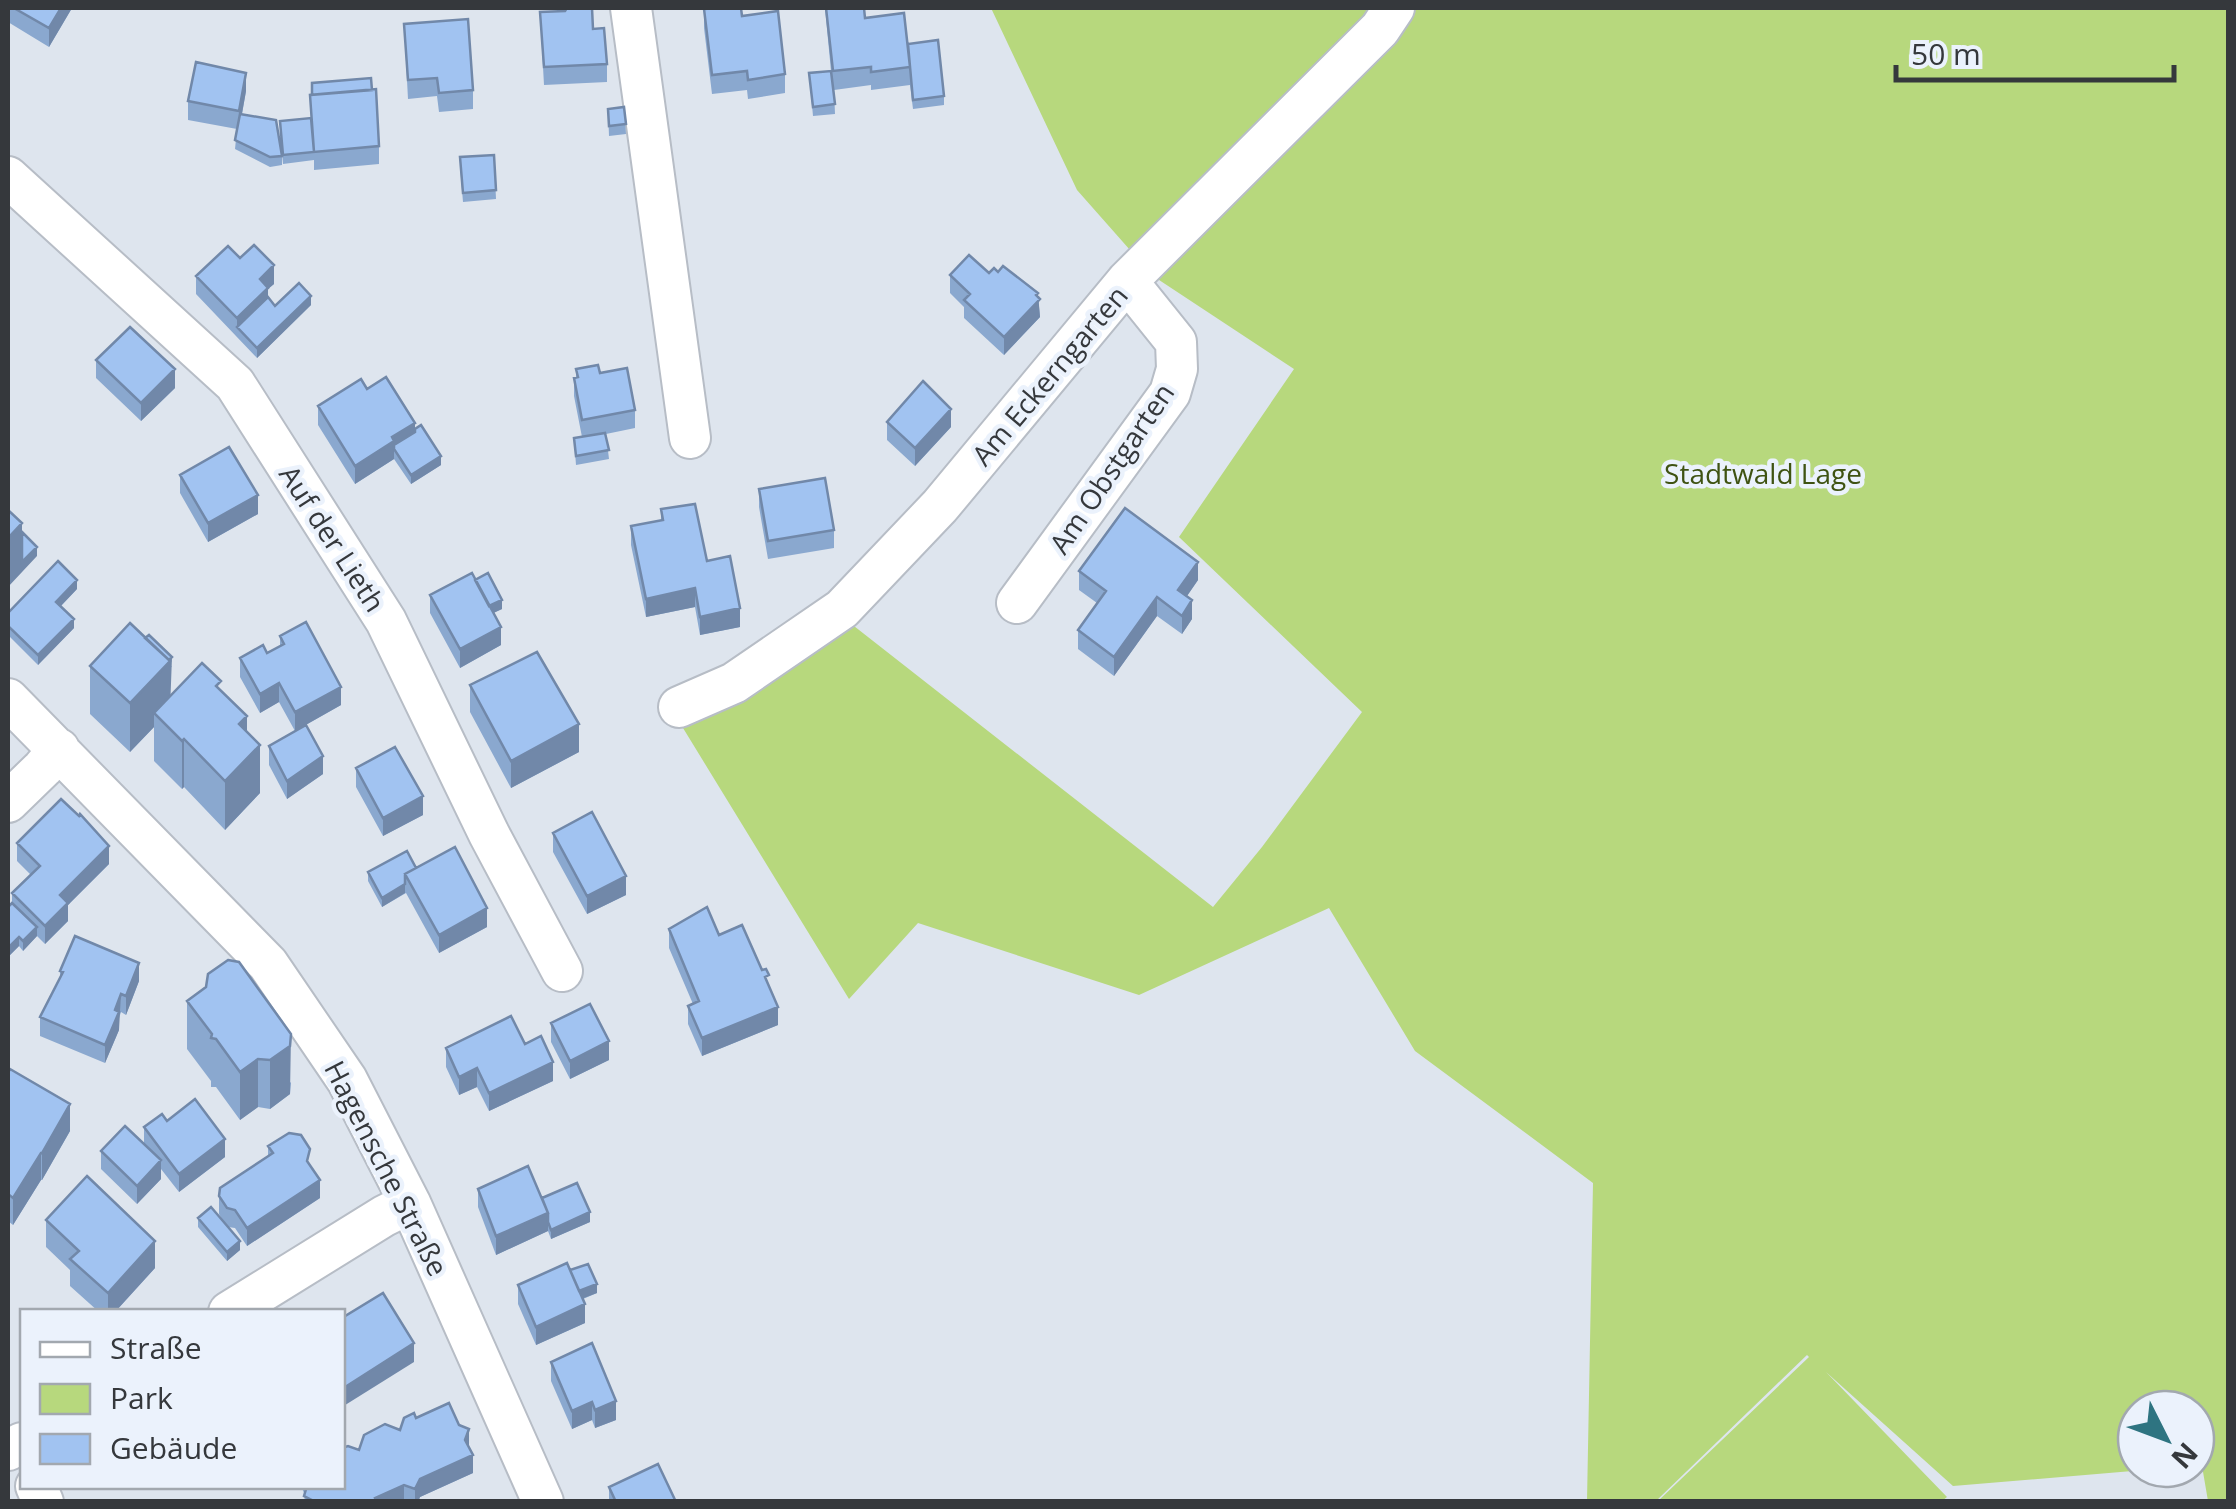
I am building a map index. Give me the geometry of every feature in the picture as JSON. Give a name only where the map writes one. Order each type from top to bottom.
[{"type":"street","points":[[631,8],[690,438]]},
{"type":"street","name":"Am Eckerngarten","points":[[679,707],[734,684],[842,609],[940,506],[1127,281],[1380,29],[1394,8]]},
{"type":"street","name":"Auf der Lieth","points":[[8,177],[235,384],[386,621],[489,834],[562,970]]},
{"type":"street","name":"Am Obstgarten","points":[[1017,603],[1170,393],[1177,369],[1176,342],[1127,281]]},
{"type":"street","name":"Hagensche Straße","points":[[8,699],[268,964],[347,1080],[410,1203],[542,1502]]},
{"type":"street","points":[[8,802],[58,749]]},
{"type":"street","points":[[234,1309],[410,1203]]},
{"type":"green space","name":"Stadtwald Lage","points":[[991,8],[2228,8],[2228,1501],[2208,1501],[2206,1489],[2216,1489],[2216,1389],[2116,1389],[2116,1472],[1953,1486],[1826,1372],[1947,1497],[1942,1501],[1658,1501],[1807,1355],[1656,1501],[1587,1501],[1593,1183],[1415,1051],[1329,908],[1139,995],[918,923],[849,999],[683,728],[845,619],[1213,907],[1362,712],[1179,537],[1294,369],[1153,276],[1077,190]]},
{"type":"building","points":[[14,8],[61,8],[49,28]]},
{"type":"building","points":[[592,8],[593,29],[604,28],[607,64],[544,67],[540,12]]},
{"type":"building","points":[[741,8],[742,16],[778,11],[785,74],[748,80],[747,71],[712,75],[704,9]]},
{"type":"building","points":[[826,8],[864,8],[865,18],[904,13],[910,67],[833,71]]},
{"type":"building","points":[[468,19],[473,90],[439,93],[437,78],[408,80],[404,24]]},
{"type":"building","points":[[938,40],[944,96],[913,100],[908,44]]},
{"type":"building","points":[[196,62],[246,73],[239,111],[188,101]]},
{"type":"building","points":[[831,71],[835,104],[813,107],[809,73]]},
{"type":"building","points":[[371,78],[372,90],[312,95],[312,83]]},
{"type":"building","points":[[376,89],[379,146],[314,152],[310,95]]},
{"type":"building","points":[[624,107],[626,124],[609,126],[608,109]]},
{"type":"building","points":[[240,114],[276,120],[282,156],[270,157],[235,140]]},
{"type":"building","points":[[311,118],[314,152],[283,155],[280,121]]},
{"type":"building","points":[[494,155],[496,190],[463,193],[460,157]]},
{"type":"building","points":[[254,245],[274,265],[260,279],[268,288],[237,318],[196,276],[228,246],[240,258]]},
{"type":"building","points":[[969,255],[989,273],[994,268],[998,272],[1003,266],[1038,293],[1040,299],[1004,337],[964,300],[970,294],[950,275]]},
{"type":"building","points":[[299,283],[311,296],[257,348],[237,327],[268,297],[275,306]]},
{"type":"building","points":[[130,327],[175,369],[141,403],[96,360]]},
{"type":"building","points":[[598,365],[600,373],[627,368],[635,410],[582,420],[574,378],[578,377],[576,369]]},
{"type":"building","points":[[386,377],[415,423],[355,466],[318,406],[361,379],[367,389]]},
{"type":"building","points":[[923,381],[951,409],[915,448],[887,422]]},
{"type":"building","points":[[421,425],[441,456],[411,475],[394,445]]},
{"type":"building","points":[[605,433],[609,450],[576,456],[574,438]]},
{"type":"building","points":[[229,447],[258,495],[208,523],[180,475]]},
{"type":"building","points":[[825,478],[834,530],[768,541],[759,489]]},
{"type":"building","points":[[695,504],[707,561],[730,556],[740,608],[700,617],[695,588],[646,599],[631,526],[663,520],[661,509]]},
{"type":"building","points":[[1125,508],[1198,562],[1178,590],[1192,600],[1182,616],[1157,597],[1114,657],[1078,630],[1106,591],[1079,571]]},
{"type":"building","points":[[8,510],[22,523],[8,538]]},
{"type":"building","points":[[22,532],[37,547],[22,562]]},
{"type":"building","points":[[58,561],[77,580],[56,602],[74,619],[38,655],[8,626],[8,613]]},
{"type":"building","points":[[472,573],[501,627],[460,649],[430,595]]},
{"type":"building","points":[[488,573],[502,600],[489,606],[475,580]]},
{"type":"building","points":[[306,622],[341,687],[295,712],[279,683],[260,694],[240,658],[263,645],[267,653],[284,644],[280,636]]},
{"type":"building","points":[[130,623],[170,661],[130,703],[90,666]]},
{"type":"building","points":[[149,635],[172,657],[169,660],[145,638]]},
{"type":"building","points":[[537,652],[579,724],[511,761],[470,685]]},
{"type":"building","points":[[202,663],[221,681],[216,686],[247,716],[239,724],[260,745],[225,781],[154,713]]},
{"type":"building","points":[[306,725],[323,756],[287,781],[269,746]]},
{"type":"building","points":[[395,747],[423,796],[383,818],[356,768]]},
{"type":"building","points":[[61,799],[109,846],[60,895],[68,903],[45,926],[12,893],[40,866],[17,843]]},
{"type":"building","points":[[592,812],[626,876],[587,896],[553,833]]},
{"type":"building","points":[[455,847],[487,908],[439,935],[405,874]]},
{"type":"building","points":[[407,851],[416,868],[405,874],[405,884],[382,898],[368,872]]},
{"type":"building","points":[[12,903],[37,927],[23,941],[19,937],[8,948],[8,907]]},
{"type":"building","points":[[707,907],[719,935],[742,925],[762,970],[766,969],[769,975],[765,977],[778,1007],[702,1038],[688,1006],[699,1001],[669,929]]},
{"type":"building","points":[[75,936],[139,963],[126,996],[121,994],[115,1010],[119,1012],[105,1045],[40,1017],[63,972],[60,971]]},
{"type":"building","points":[[228,960],[239,962],[291,1034],[290,1046],[270,1060],[258,1059],[240,1072],[187,1001],[206,987],[208,974]]},
{"type":"building","points":[[590,1004],[609,1041],[570,1061],[551,1023]]},
{"type":"building","points":[[511,1016],[525,1044],[541,1036],[553,1062],[489,1093],[477,1068],[459,1077],[446,1048]]},
{"type":"building","points":[[10,1069],[70,1104],[13,1198],[8,1194]]},
{"type":"building","points":[[195,1099],[225,1139],[179,1174],[144,1127],[162,1114],[167,1121]]},
{"type":"building","points":[[125,1126],[161,1160],[137,1186],[101,1151]]},
{"type":"building","points":[[289,1133],[301,1135],[310,1149],[307,1161],[320,1180],[247,1228],[235,1210],[227,1208],[219,1196],[220,1188],[273,1153],[268,1146]]},
{"type":"building","points":[[528,1166],[548,1213],[496,1236],[478,1189]]},
{"type":"building","points":[[87,1176],[155,1241],[108,1293],[70,1259],[79,1251],[46,1220]]},
{"type":"building","points":[[577,1183],[590,1212],[551,1230],[542,1198]]},
{"type":"building","points":[[211,1207],[240,1241],[227,1252],[198,1218]]},
{"type":"building","points":[[567,1263],[585,1304],[536,1327],[518,1285]]},
{"type":"building","points":[[588,1264],[597,1284],[579,1291],[570,1270]]},
{"type":"building","points":[[383,1293],[414,1343],[345,1387],[345,1316]]},
{"type":"building","points":[[592,1343],[616,1401],[595,1410],[592,1402],[572,1411],[551,1362]]},
{"type":"building","points":[[449,1403],[459,1425],[469,1429],[465,1440],[473,1455],[420,1479],[415,1489],[404,1485],[375,1498],[377,1502],[316,1502],[304,1496],[306,1489],[345,1489],[345,1447],[359,1450],[364,1435],[385,1424],[400,1430],[404,1418],[414,1413],[416,1418]]},
{"type":"building","points":[[658,1464],[676,1502],[616,1502],[609,1487]]}]
